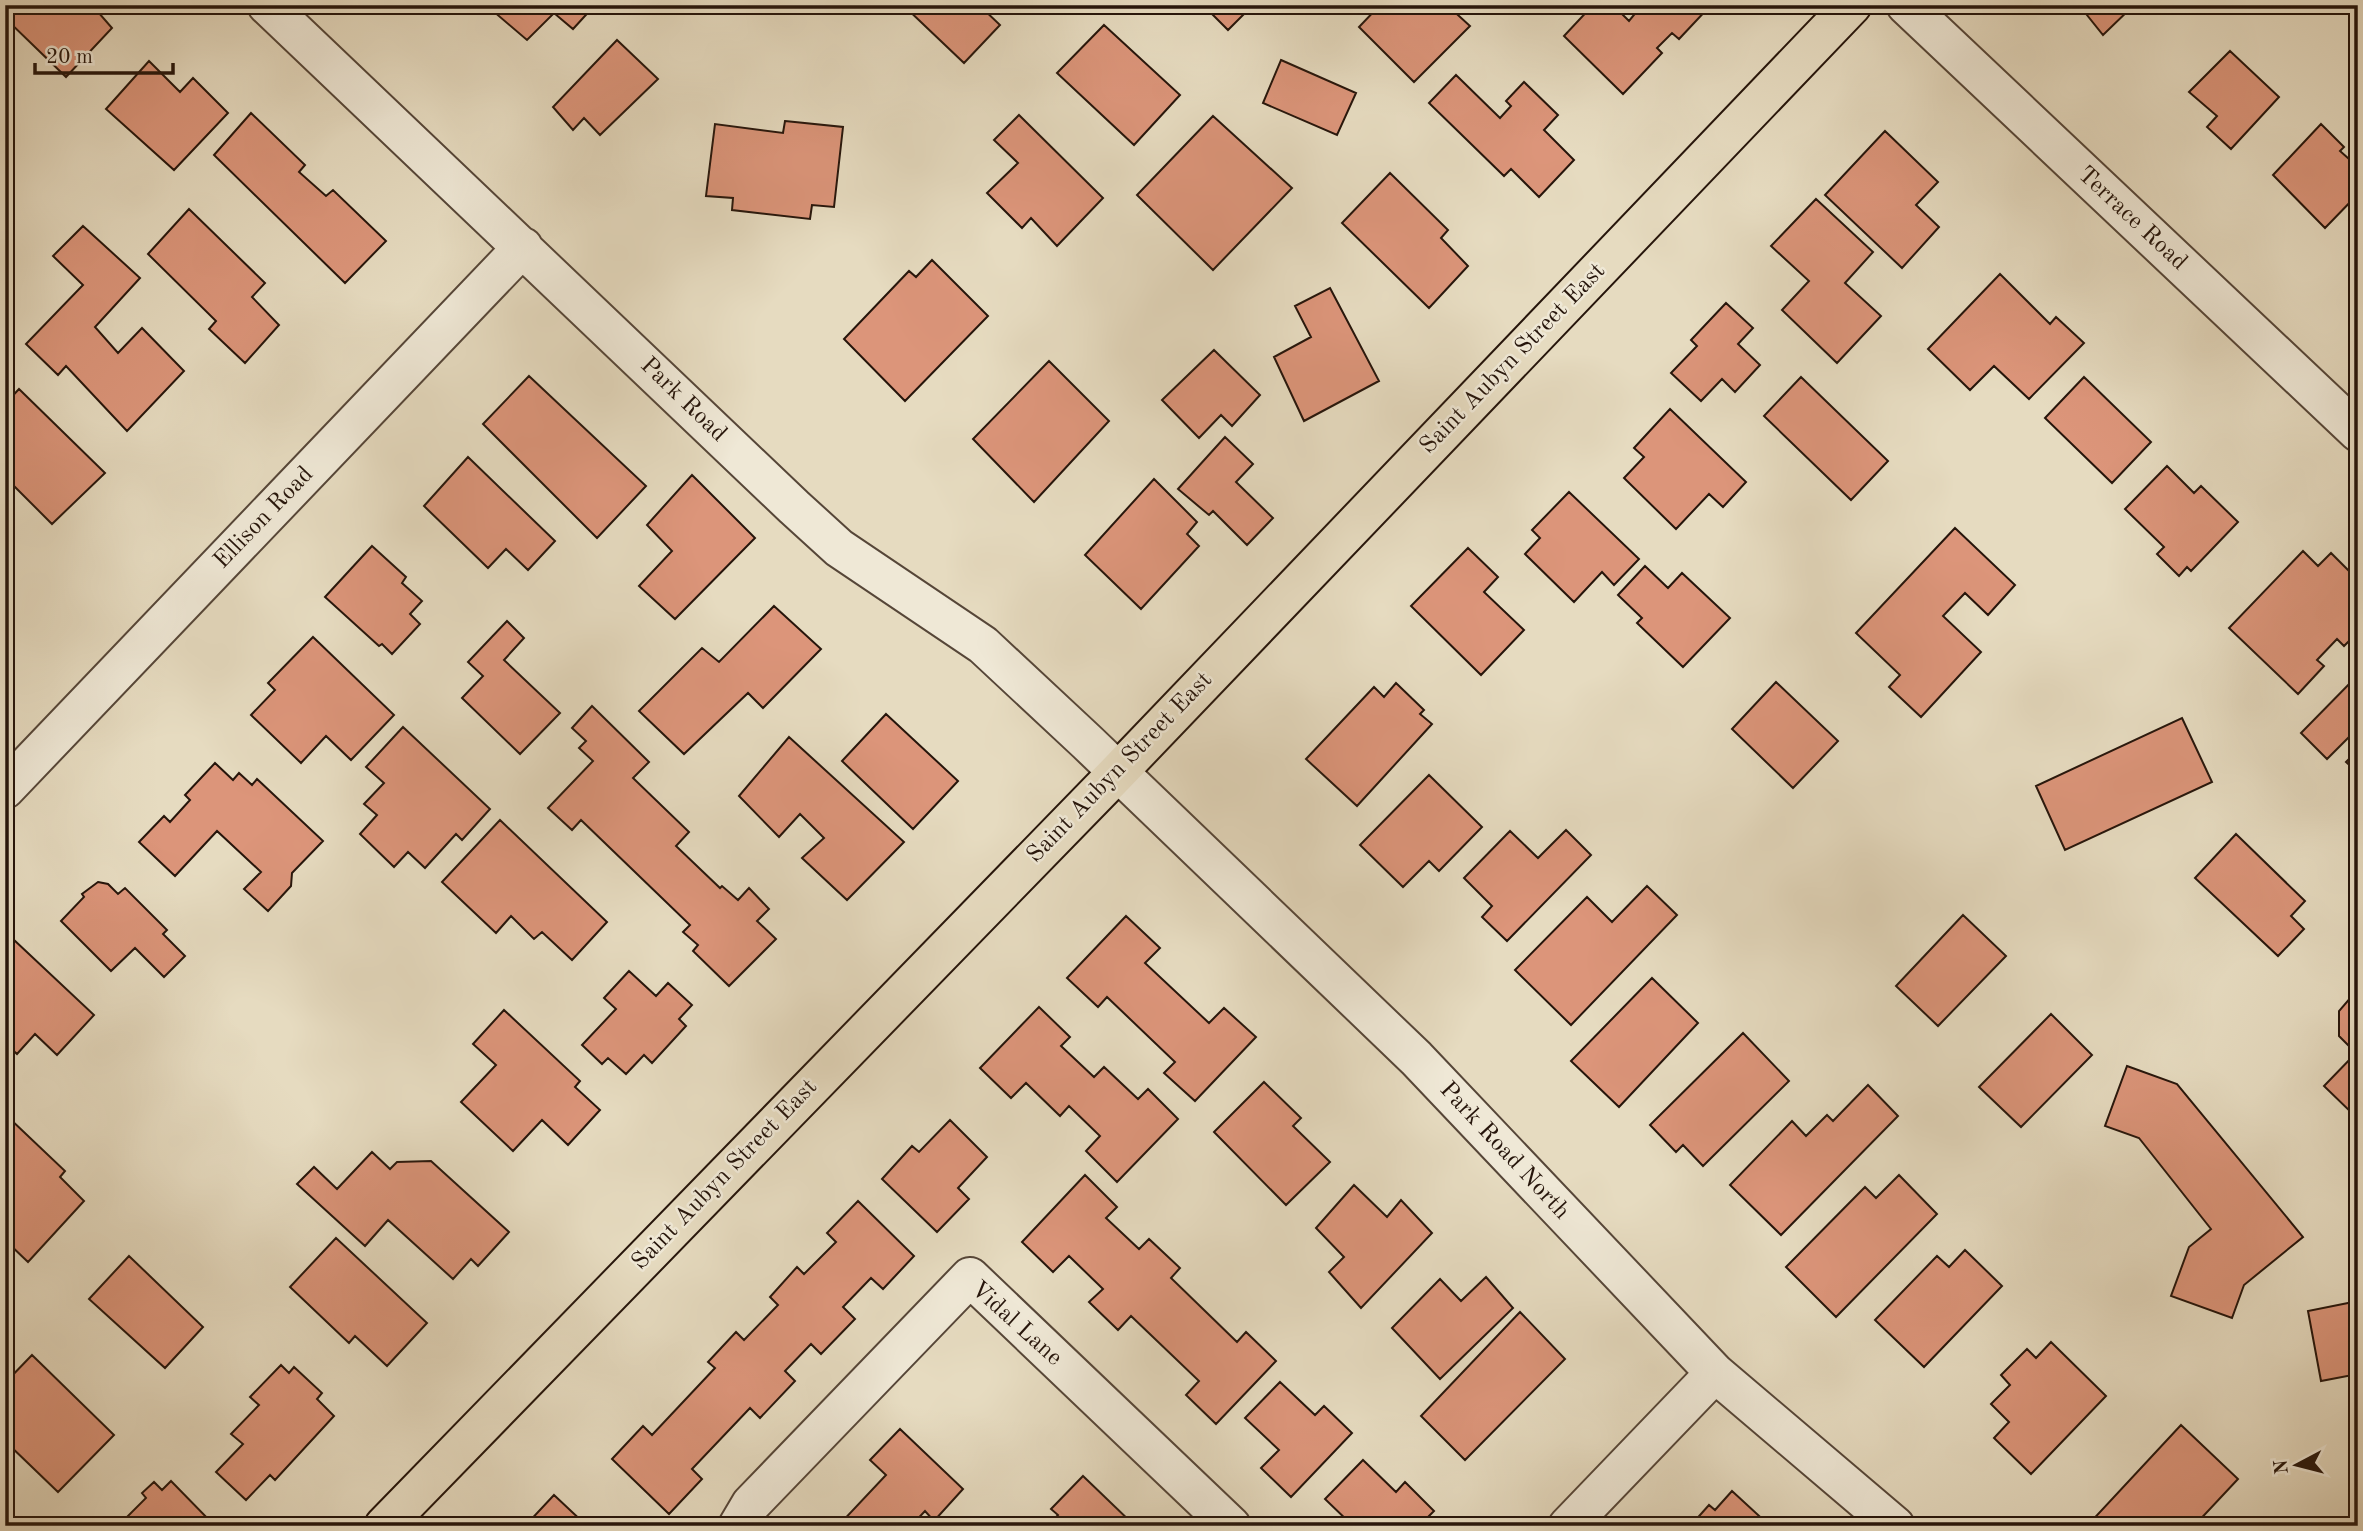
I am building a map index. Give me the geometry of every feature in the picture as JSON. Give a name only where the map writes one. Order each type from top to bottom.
[{"type":"main road","name":"Saint Aubyn Street East","points":[[384,1526],[1116,772],[1852,5]]},
{"type":"street","name":"Park Road","points":[[267,5],[839,548],[982,645],[1116,772]]},
{"type":"street","name":"Terrace Road","points":[[1906,5],[2358,432]]},
{"type":"street","name":"Ellison Road","points":[[5,789],[523,247]]},
{"type":"street","name":"Park Road North","points":[[1116,772],[1416,1058],[1715,1373],[1895,1526]]},
{"type":"street","name":"Vidal Lane","points":[[738,1526],[751,1504],[970,1277],[1219,1522]]},
{"type":"street","points":[[1568,1526],[1715,1373]]},
{"type":"building","points":[[18,5],[92,5],[112,28],[66,77],[6,19]]},
{"type":"building","points":[[498,5],[595,5],[573,29],[554,13],[527,40],[493,11]]},
{"type":"building","points":[[903,5],[979,5],[1000,25],[964,63]]},
{"type":"building","points":[[1203,5],[1253,5],[1228,30]]},
{"type":"building","points":[[1380,5],[1447,5],[1470,26],[1414,82],[1359,27]]},
{"type":"building","points":[[1593,5],[1613,5],[1629,21],[1642,5],[1711,5],[1679,39],[1672,33],[1657,48],[1662,53],[1623,94],[1564,36]]},
{"type":"building","points":[[2079,5],[2134,5],[2103,35]]},
{"type":"building","points":[[1104,25],[1180,95],[1134,145],[1057,73]]},
{"type":"building","points":[[617,40],[658,79],[600,135],[584,118],[573,130],[553,107]]},
{"type":"building","points":[[2230,51],[2279,97],[2231,149],[2207,127],[2217,116],[2189,92]]},
{"type":"building","points":[[1281,60],[1356,93],[1337,135],[1263,103]]},
{"type":"building","points":[[149,61],[180,92],[193,78],[228,113],[174,170],[106,109]]},
{"type":"building","points":[[1456,75],[1500,118],[1511,106],[1506,101],[1524,82],[1558,115],[1544,130],[1574,160],[1539,197],[1511,169],[1504,176],[1429,103]]},
{"type":"building","points":[[251,113],[305,165],[299,172],[326,196],[333,190],[386,241],[345,283],[214,155]]},
{"type":"building","points":[[1019,115],[1103,198],[1057,246],[1031,218],[1022,228],[987,193],[1018,163],[994,140]]},
{"type":"building","points":[[1213,116],[1292,188],[1213,270],[1137,195]]},
{"type":"building","points":[[785,121],[843,127],[834,207],[812,205],[810,219],[732,210],[733,198],[706,196],[715,124],[783,133]]},
{"type":"building","points":[[2321,124],[2344,147],[2340,151],[2358,167],[2358,194],[2325,228],[2273,175]]},
{"type":"building","points":[[1885,131],[1938,182],[1916,205],[1939,227],[1902,268],[1825,195]]},
{"type":"building","points":[[1390,173],[1448,230],[1441,238],[1468,266],[1429,308],[1342,223]]},
{"type":"building","points":[[1816,199],[1873,252],[1845,283],[1881,316],[1837,363],[1782,310],[1809,281],[1771,246]]},
{"type":"building","points":[[189,209],[265,283],[252,297],[279,325],[245,363],[209,329],[216,321],[148,254]]},
{"type":"building","points":[[83,226],[140,278],[95,327],[118,353],[142,328],[184,371],[127,431],[66,366],[58,375],[26,344],[83,285],[53,256]]},
{"type":"building","points":[[932,260],[988,316],[905,401],[844,339],[909,271],[916,277]]},
{"type":"building","points":[[2000,274],[2050,324],[2056,317],[2084,343],[2029,399],[1994,366],[1970,390],[1928,349]]},
{"type":"building","points":[[1330,288],[1379,381],[1304,421],[1274,357],[1311,337],[1295,306]]},
{"type":"building","points":[[1726,303],[1753,328],[1738,344],[1760,365],[1735,392],[1722,379],[1701,401],[1671,373],[1697,346],[1691,340]]},
{"type":"building","points":[[1214,350],[1260,395],[1232,426],[1221,415],[1199,438],[1162,400]]},
{"type":"building","points":[[1049,361],[1109,421],[1034,502],[973,439]]},
{"type":"building","points":[[529,376],[646,486],[597,538],[483,424]]},
{"type":"building","points":[[1801,377],[1888,461],[1851,500],[1764,416]]},
{"type":"building","points":[[2084,377],[2151,442],[2112,483],[2045,418]]},
{"type":"building","points":[[19,389],[105,473],[52,524],[5,477],[5,404]]},
{"type":"building","points":[[1670,409],[1746,482],[1723,507],[1709,494],[1676,529],[1624,478],[1644,457],[1634,448]]},
{"type":"building","points":[[1225,437],[1253,464],[1236,482],[1273,518],[1247,545],[1213,511],[1209,515],[1178,489]]},
{"type":"building","points":[[468,457],[555,541],[528,570],[506,549],[488,568],[424,506]]},
{"type":"building","points":[[2167,466],[2194,493],[2201,486],[2238,522],[2191,571],[2187,567],[2179,576],[2157,554],[2164,547],[2125,509]]},
{"type":"building","points":[[692,475],[755,538],[675,619],[639,586],[672,551],[647,525]]},
{"type":"building","points":[[1154,479],[1197,522],[1187,534],[1199,546],[1141,609],[1085,555]]},
{"type":"building","points":[[1569,492],[1639,559],[1614,585],[1602,572],[1574,602],[1525,554],[1540,538],[1532,530]]},
{"type":"building","points":[[1955,528],[2015,585],[1988,615],[1965,593],[1943,616],[1981,652],[1921,717],[1889,687],[1900,675],[1856,633]]},
{"type":"building","points":[[372,546],[406,577],[402,583],[422,601],[410,614],[420,624],[392,654],[382,644],[379,646],[325,597]]},
{"type":"building","points":[[1468,548],[1498,577],[1484,592],[1524,630],[1481,675],[1411,606]]},
{"type":"building","points":[[2303,551],[2318,566],[2331,553],[2358,580],[2358,632],[2344,646],[2337,639],[2317,660],[2324,666],[2298,694],[2229,628]]},
{"type":"building","points":[[1645,566],[1668,588],[1682,573],[1730,618],[1683,667],[1637,623],[1642,618],[1618,595]]},
{"type":"building","points":[[774,606],[821,649],[763,708],[748,693],[684,754],[639,711],[702,648],[719,662]]},
{"type":"building","points":[[507,621],[524,638],[504,660],[560,713],[520,754],[462,698],[483,676],[468,662]]},
{"type":"building","points":[[313,637],[394,715],[351,760],[326,736],[301,763],[251,715],[275,690],[268,683]]},
{"type":"building","points":[[2358,675],[2358,728],[2327,759],[2301,733]]},
{"type":"building","points":[[1776,682],[1838,741],[1793,788],[1732,729]]},
{"type":"building","points":[[1396,683],[1424,710],[1420,714],[1432,724],[1357,806],[1306,759],[1374,687],[1384,697]]},
{"type":"building","points":[[592,706],[649,762],[633,778],[689,832],[676,846],[720,888],[722,886],[738,900],[749,888],[769,909],[757,921],[776,939],[729,986],[693,951],[698,945],[683,932],[690,925],[581,820],[572,830],[548,808],[593,761],[579,748],[586,741],[572,728]]},
{"type":"building","points":[[886,714],[958,781],[913,829],[842,761]]},
{"type":"building","points":[[2182,718],[2212,782],[2065,850],[2036,786]]},
{"type":"building","points":[[403,727],[490,809],[462,840],[456,834],[425,868],[408,852],[394,867],[360,834],[377,815],[364,804],[384,783],[366,767]]},
{"type":"building","points":[[789,737],[904,842],[847,900],[802,858],[824,838],[800,814],[779,837],[739,796]]},
{"type":"building","points":[[2358,750],[2358,773],[2346,762]]},
{"type":"building","points":[[215,763],[233,780],[239,773],[252,785],[257,779],[323,841],[292,873],[291,886],[268,911],[244,889],[261,872],[217,831],[175,876],[139,842],[164,816],[170,822],[190,800],[185,795]]},
{"type":"building","points":[[1429,775],[1482,827],[1439,871],[1429,861],[1403,887],[1360,845]]},
{"type":"building","points":[[500,820],[607,922],[572,960],[542,932],[534,939],[511,916],[496,933],[442,882]]},
{"type":"building","points":[[1566,830],[1591,855],[1507,941],[1482,917],[1492,906],[1464,878],[1510,831],[1538,858]]},
{"type":"building","points":[[2236,834],[2305,901],[2291,916],[2304,929],[2278,956],[2195,878]]},
{"type":"building","points":[[98,882],[108,884],[118,894],[125,888],[167,930],[163,934],[185,956],[164,977],[135,948],[111,971],[61,921],[84,897],[82,894]]},
{"type":"building","points":[[1647,886],[1677,915],[1571,1025],[1515,970],[1587,897],[1612,922]]},
{"type":"building","points":[[1963,915],[2006,956],[1938,1026],[1896,986]]},
{"type":"building","points":[[1126,916],[1160,948],[1145,963],[1209,1023],[1224,1008],[1256,1037],[1195,1101],[1164,1073],[1175,1062],[1107,997],[1098,1007],[1067,978]]},
{"type":"building","points":[[13,939],[94,1015],[57,1055],[35,1034],[17,1054],[5,1043],[5,946]]},
{"type":"building","points":[[629,971],[656,996],[668,983],[692,1005],[679,1019],[686,1026],[652,1063],[644,1055],[626,1074],[608,1058],[602,1064],[582,1045],[616,1009],[604,998]]},
{"type":"building","points":[[1652,978],[1698,1023],[1619,1107],[1571,1061]]},
{"type":"building","points":[[2358,989],[2358,1119],[2324,1086],[2356,1053],[2339,1036],[2339,1011]]},
{"type":"building","points":[[1039,1007],[1070,1037],[1061,1046],[1094,1077],[1104,1067],[1138,1099],[1148,1089],[1178,1119],[1117,1182],[1086,1151],[1100,1136],[1069,1106],[1060,1116],[1026,1083],[1011,1098],[980,1068]]},
{"type":"building","points":[[504,1010],[580,1081],[575,1087],[600,1110],[568,1145],[542,1120],[513,1151],[461,1102],[496,1065],[473,1044]]},
{"type":"building","points":[[2051,1014],[2092,1055],[2021,1127],[1979,1087]]},
{"type":"building","points":[[1743,1033],[1789,1081],[1703,1166],[1683,1145],[1676,1152],[1650,1125]]},
{"type":"building","points":[[2127,1066],[2177,1084],[2303,1237],[2244,1285],[2232,1318],[2171,1296],[2189,1247],[2211,1229],[2139,1138],[2105,1126]]},
{"type":"building","points":[[1264,1082],[1301,1118],[1293,1126],[1330,1162],[1286,1205],[1214,1132]]},
{"type":"building","points":[[1868,1085],[1898,1116],[1781,1235],[1730,1185],[1792,1121],[1806,1136],[1827,1115],[1833,1121]]},
{"type":"building","points":[[7,1116],[65,1171],[60,1177],[84,1201],[28,1262],[5,1240]]},
{"type":"building","points":[[950,1120],[987,1157],[958,1188],[969,1199],[937,1232],[882,1179],[912,1146],[919,1152]]},
{"type":"building","points":[[372,1152],[390,1169],[397,1162],[431,1161],[509,1232],[478,1266],[471,1259],[453,1279],[388,1220],[365,1246],[297,1184],[314,1167],[337,1189]]},
{"type":"building","points":[[1085,1175],[1117,1207],[1106,1218],[1139,1249],[1149,1239],[1180,1268],[1171,1278],[1237,1342],[1246,1332],[1276,1361],[1216,1424],[1186,1395],[1199,1381],[1131,1316],[1118,1330],[1089,1302],[1103,1289],[1069,1256],[1053,1272],[1022,1242]]},
{"type":"building","points":[[1899,1175],[1937,1214],[1836,1317],[1786,1267],[1865,1187],[1876,1198]]},
{"type":"building","points":[[1354,1185],[1387,1217],[1401,1200],[1432,1233],[1361,1308],[1329,1272],[1344,1257],[1316,1228]]},
{"type":"building","points":[[858,1201],[914,1256],[883,1289],[871,1278],[843,1307],[855,1319],[821,1354],[811,1344],[785,1371],[795,1381],[760,1418],[750,1408],[692,1469],[702,1479],[669,1514],[612,1459],[643,1426],[652,1435],[715,1368],[708,1362],[736,1332],[744,1340],[778,1305],[770,1297],[797,1267],[804,1274],[836,1242],[827,1233]]},
{"type":"building","points":[[336,1238],[427,1323],[387,1366],[355,1336],[349,1343],[290,1287]]},
{"type":"building","points":[[1965,1250],[2002,1286],[1924,1367],[1875,1320],[1937,1256],[1949,1267]]},
{"type":"building","points":[[129,1256],[203,1327],[165,1368],[89,1299]]},
{"type":"building","points":[[1486,1277],[1513,1308],[1440,1379],[1392,1328],[1440,1279],[1461,1301]]},
{"type":"building","points":[[2358,1301],[2358,1374],[2321,1381],[2308,1311]]},
{"type":"building","points":[[1520,1312],[1565,1359],[1465,1460],[1421,1416]]},
{"type":"building","points":[[2051,1342],[2106,1396],[2031,1474],[1994,1438],[2009,1422],[1991,1404],[2010,1385],[2001,1375],[2027,1349],[2036,1358]]},
{"type":"building","points":[[32,1355],[114,1435],[58,1492],[5,1441],[5,1383]]},
{"type":"building","points":[[281,1365],[289,1373],[294,1367],[322,1393],[317,1399],[334,1416],[275,1480],[270,1475],[246,1500],[216,1472],[243,1444],[231,1434],[259,1405],[250,1397]]},
{"type":"building","points":[[1280,1382],[1315,1415],[1324,1406],[1352,1433],[1291,1497],[1261,1468],[1279,1450],[1245,1418]]},
{"type":"building","points":[[2181,1425],[2238,1479],[2194,1526],[2087,1526]]},
{"type":"building","points":[[900,1429],[963,1489],[934,1521],[925,1511],[911,1526],[838,1526],[886,1475],[870,1460]]},
{"type":"building","points":[[1363,1460],[1396,1492],[1405,1482],[1434,1511],[1419,1526],[1353,1526],[1325,1499]]},
{"type":"building","points":[[1083,1476],[1135,1526],[1048,1526],[1058,1515],[1051,1509]]},
{"type":"building","points":[[171,1481],[215,1526],[118,1526],[146,1498],[142,1493],[154,1482],[162,1490]]},
{"type":"building","points":[[1732,1491],[1770,1526],[1692,1524],[1709,1505],[1715,1510]]},
{"type":"building","points":[[554,1495],[587,1526],[525,1526]]}]
